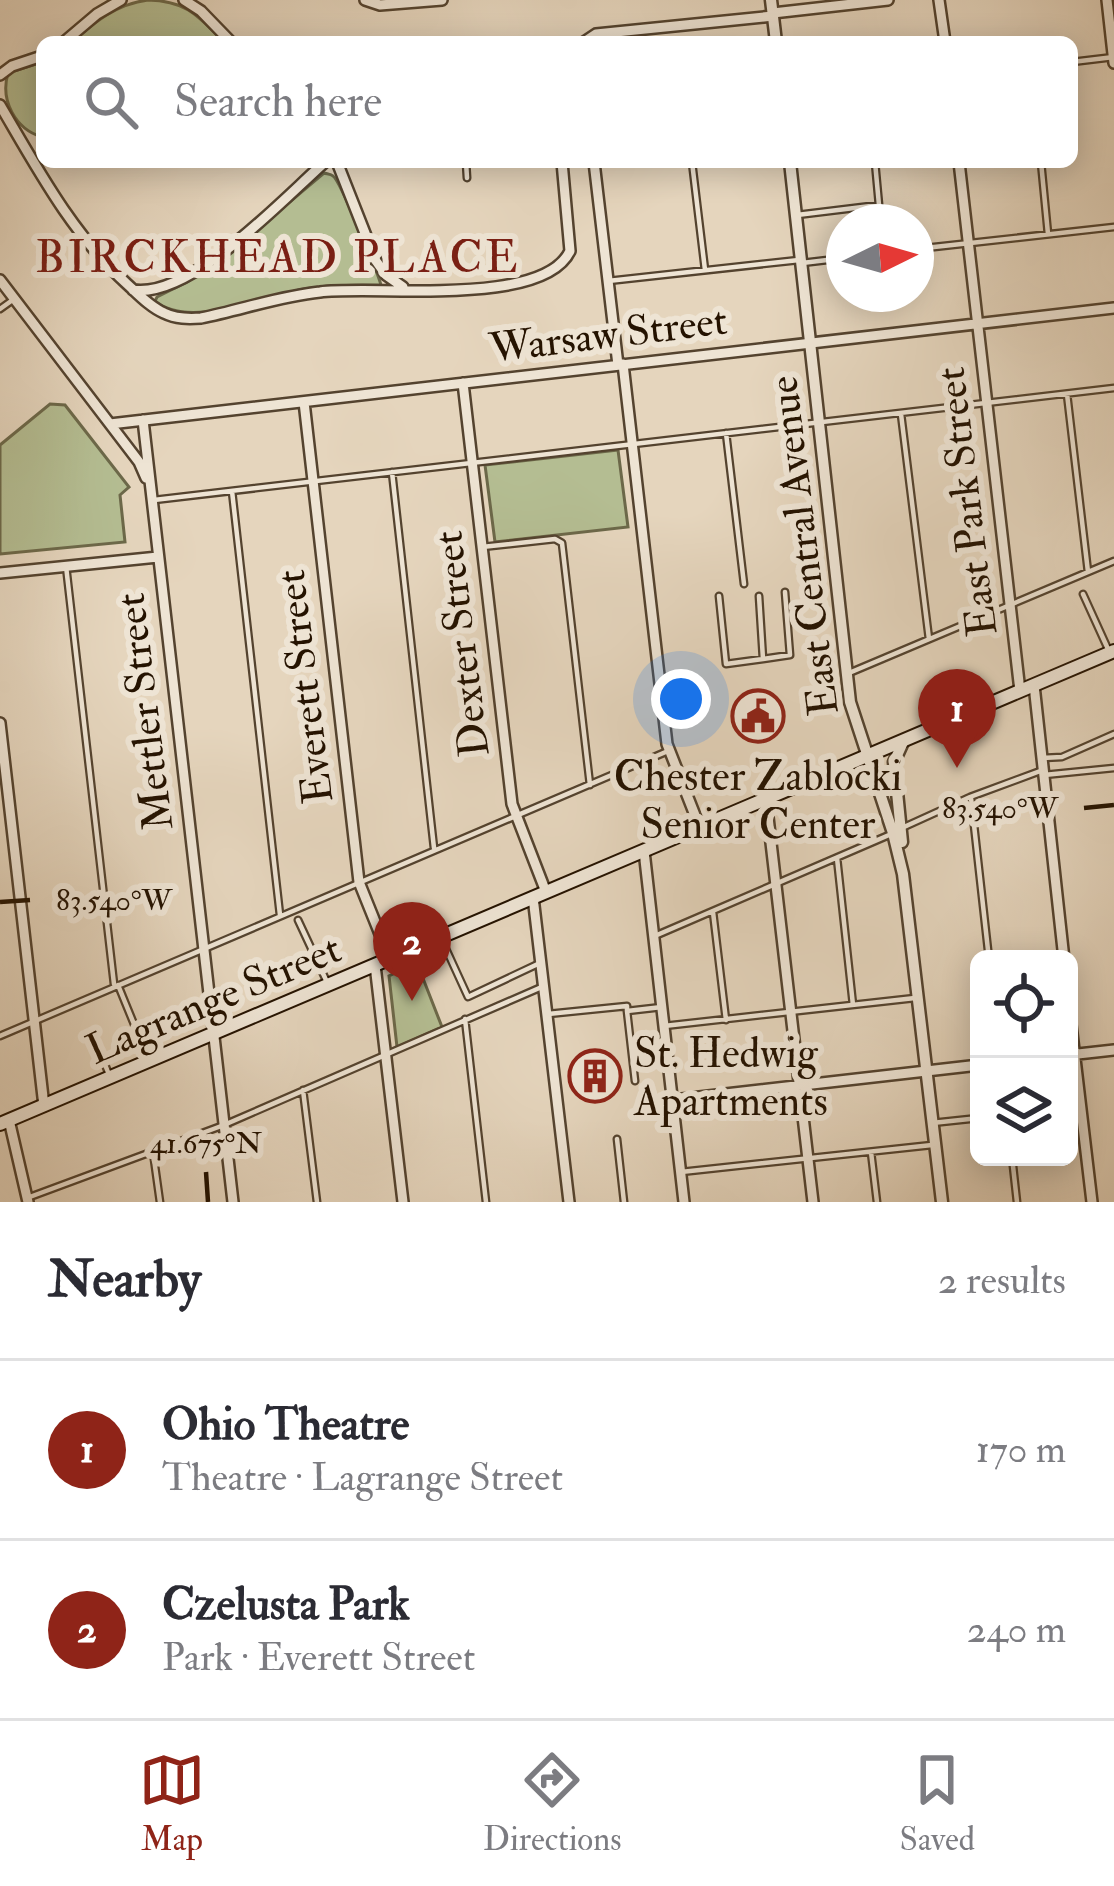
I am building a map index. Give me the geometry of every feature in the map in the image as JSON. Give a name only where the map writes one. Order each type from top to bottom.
[{"type":"main road","name":"Lagrange Street","points":[[4,1122],[1112,652]]},
{"type":"street","points":[[71,36],[121,0]]},
{"type":"street","points":[[184,0],[225,36]]},
{"type":"street","points":[[365,0],[380,5],[441,0]]},
{"type":"street","points":[[593,36],[772,10],[889,0]]},
{"type":"street","points":[[939,0],[944,36]]},
{"type":"street","points":[[1107,0],[1114,59]]},
{"type":"street","points":[[0,57],[10,67]]},
{"type":"street","points":[[0,75],[36,58]]},
{"type":"street","points":[[0,106],[36,165]]},
{"type":"street","points":[[27,150],[36,148]]},
{"type":"street","points":[[38,168],[82,235],[134,290],[162,313],[191,319],[321,291],[476,289],[539,277],[563,264],[571,246],[563,168]]},
{"type":"street","points":[[134,290],[163,288],[198,271],[318,168]]},
{"type":"street","points":[[340,168],[381,269],[401,286],[420,291]]},
{"type":"street","points":[[595,168],[669,751],[700,828]]},
{"type":"street","name":"East Central Avenue","points":[[791,168],[846,674],[853,716],[897,831],[942,1202]]},
{"type":"street","name":"East Park Street","points":[[960,168],[1011,607],[1043,768],[1063,950]]},
{"type":"street","name":"Mettler Street","points":[[0,280],[139,462],[152,500]]},
{"type":"street","name":"Warsaw Street","points":[[110,424],[1114,308]]},
{"type":"street","name":"Dexter Street","points":[[463,383],[515,817],[539,894],[541,963],[569,1202]]},
{"type":"street","name":"Everett Street","points":[[304,402],[358,882],[390,959]]},
{"type":"street","name":"Mettler Street","points":[[143,420],[233,1202]]},
{"type":"street","points":[[0,573],[158,557]]},
{"type":"street","points":[[0,723],[44,1106]]},
{"type":"street","points":[[897,831],[895,762],[904,740]]},
{"type":"street","points":[[766,800],[813,1202]]},
{"type":"street","points":[[644,851],[685,1202]]},
{"type":"street","points":[[375,965],[403,1202]]},
{"type":"street","points":[[1078,1054],[1114,1050]]},
{"type":"street","points":[[1072,1058],[1092,1202]]},
{"type":"street","points":[[673,1100],[970,1067]]},
{"type":"street","points":[[4,1122],[27,1201]]},
{"type":"lane","points":[[1078,62],[1114,59]]},
{"type":"lane","points":[[466,168],[467,178]]},
{"type":"lane","points":[[693,168],[705,270]]},
{"type":"lane","points":[[796,215],[879,205],[875,168]]},
{"type":"lane","points":[[1042,168],[1048,234]]},
{"type":"lane","points":[[934,247],[1114,226]]},
{"type":"lane","points":[[608,281],[826,259]]},
{"type":"lane","points":[[0,309],[14,299]]},
{"type":"lane","points":[[152,500],[1114,388]]},
{"type":"lane","points":[[1067,394],[1088,572]]},
{"type":"lane","points":[[902,414],[929,639]]},
{"type":"lane","points":[[726,434],[744,584]]},
{"type":"lane","points":[[392,472],[434,850]]},
{"type":"lane","points":[[232,491],[280,916]]},
{"type":"lane","points":[[482,547],[555,539],[562,543],[590,785]]},
{"type":"lane","points":[[846,674],[1114,561]]},
{"type":"lane","points":[[66,566],[116,986],[150,1061]]},
{"type":"lane","points":[[719,596],[726,664],[790,655],[785,592]]},
{"type":"lane","points":[[1083,594],[1112,652]]},
{"type":"lane","points":[[759,596],[764,659]]},
{"type":"lane","points":[[653,936],[1114,734]]},
{"type":"lane","points":[[0,1036],[669,751]]},
{"type":"lane","points":[[1043,768],[1114,768]]},
{"type":"lane","points":[[970,797],[988,950]]},
{"type":"lane","points":[[837,859],[853,1005]]},
{"type":"lane","points":[[713,912],[726,1020]]},
{"type":"lane","points":[[298,920],[328,985]]},
{"type":"lane","points":[[440,938],[468,997],[541,963]]},
{"type":"lane","points":[[27,1201],[224,1125],[544,986]]},
{"type":"lane","points":[[664,1026],[918,998]]},
{"type":"lane","points":[[547,1014],[627,1006],[635,1081]]},
{"type":"lane","points":[[627,1011],[662,1007]]},
{"type":"lane","points":[[465,1019],[486,1202]]},
{"type":"lane","points":[[94,1038],[111,1078]]},
{"type":"lane","points":[[303,1090],[317,1202]]},
{"type":"lane","points":[[932,1123],[970,1119]]},
{"type":"lane","points":[[617,1138],[625,1202]]},
{"type":"lane","points":[[681,1172],[935,1145]]},
{"type":"lane","points":[[153,1152],[160,1202]]},
{"type":"lane","points":[[871,1152],[877,1202]]},
{"type":"lane","points":[[1013,1166],[1017,1202]]},
{"type":"green space","points":[[161,1],[182,7],[218,36],[79,36],[136,2]]},
{"type":"green space","points":[[36,64],[36,135],[12,112],[6,93],[8,73]]},
{"type":"green space","points":[[324,173],[333,176],[343,193],[381,285],[304,289],[206,312],[169,309],[155,301],[216,264]]},
{"type":"green space","points":[[50,404],[65,405],[129,487],[120,495],[125,542],[0,554],[0,445]]},
{"type":"green space","points":[[618,450],[628,527],[495,542],[485,465]]},
{"type":"green space","points":[[417,963],[442,1027],[397,1047],[389,976]]},
{"type":"place","name":"Chester Zablocki Senior Center","points":[[758,716]]},
{"type":"place","name":"Ohio Theatre","points":[[957,768]]},
{"type":"place","name":"Czelusta Park","points":[[412,1001]]},
{"type":"place","name":"St. Hedwig Apartments","points":[[595,1076]]},
{"type":"district","name":"BIRCKHEAD PLACE","points":[[278,256]]}]
